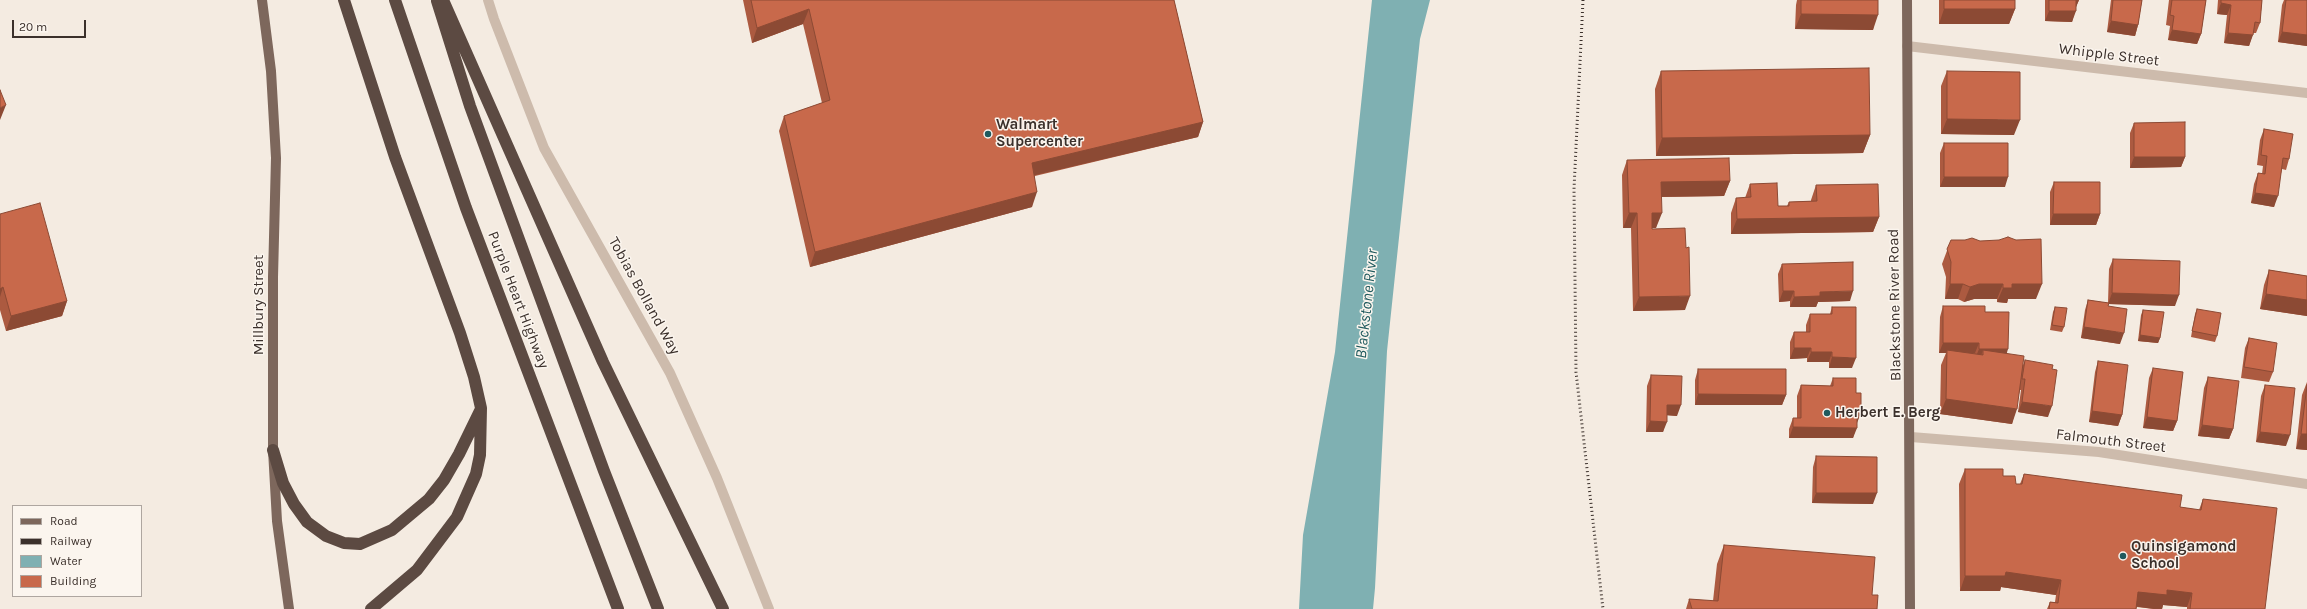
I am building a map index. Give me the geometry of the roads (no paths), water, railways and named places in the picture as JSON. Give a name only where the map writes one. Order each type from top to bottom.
[{"type":"highway","points":[[344,0],[395,157],[460,333],[474,377],[481,408],[480,449],[476,474],[458,517],[417,570],[371,609]]},
{"type":"highway","name":"Purple Heart Highway","points":[[395,0],[466,208],[618,609]]},
{"type":"highway","name":"Purple Heart Highway","points":[[436,0],[473,114],[604,471],[658,609]]},
{"type":"highway","points":[[443,0],[603,362],[723,609]]},
{"type":"highway","points":[[273,450],[283,483],[294,504],[307,522],[326,536],[344,543],[360,544],[392,530],[429,499],[444,480],[459,454],[481,408]]},
{"type":"main road","name":"Millbury Street","points":[[262,0],[271,70],[276,158],[273,276],[273,450],[277,521],[289,609]]},
{"type":"main road","name":"Blackstone River Road","points":[[1907,0],[1911,437],[1910,609]]},
{"type":"street","name":"Tobias Bolland Way","points":[[488,0],[544,148],[670,373],[717,478],[769,609]]},
{"type":"street","name":"Whipple Street","points":[[1907,46],[2307,93]]},
{"type":"street","name":"Falmouth Street","points":[[1911,437],[2099,452],[2307,484]]},
{"type":"water","name":"Blackstone River","points":[[1372,0],[1430,0],[1420,39],[1387,351],[1373,609],[1299,609],[1303,535],[1335,352]]},
{"type":"railway","points":[[1583,0],[1574,189],[1576,372],[1603,609]]},
{"type":"place","name":"Walmart Supercenter","points":[[988,134]]},
{"type":"place","name":"Herbert E. Berg","points":[[1827,413]]},
{"type":"place","name":"Quinsigamond School","points":[[2123,556]]}]
